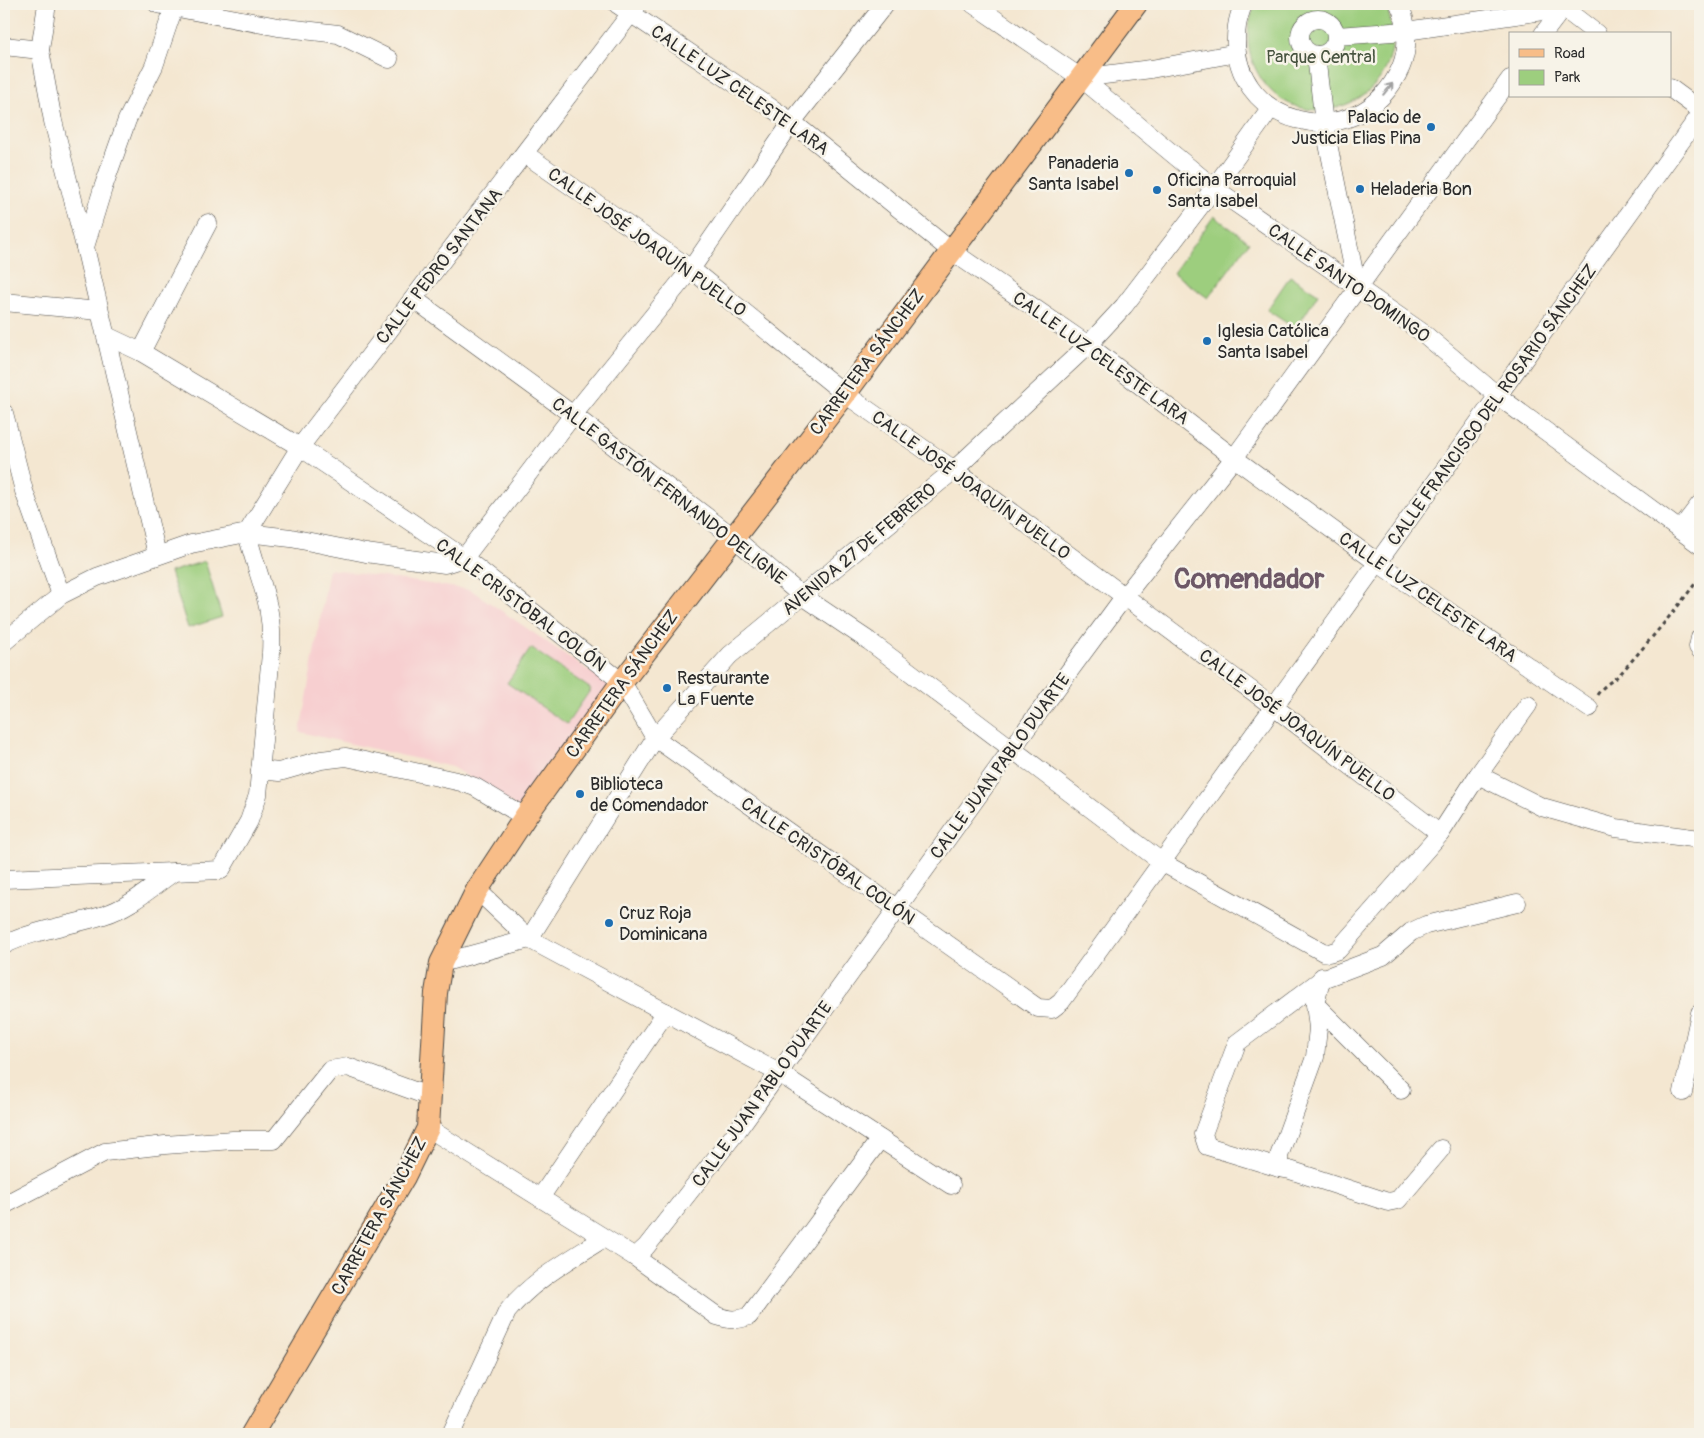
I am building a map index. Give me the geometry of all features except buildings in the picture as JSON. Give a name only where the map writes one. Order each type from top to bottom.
[{"type":"main road","name":"CARRETERA SÁNCHEZ","points":[[252,1434],[404,1177],[428,1128],[428,1096],[436,993],[441,963],[477,890],[525,817],[622,682],[732,537],[845,394],[950,250],[1136,4]]},
{"type":"street","points":[[47,4],[40,50],[54,121],[158,555]]},
{"type":"street","points":[[157,4],[278,27],[338,34],[389,59]]},
{"type":"street","points":[[4,642],[61,595],[97,577],[191,544],[247,533],[292,538],[366,553],[444,564],[464,558],[573,415],[691,270],[792,122],[885,4]]},
{"type":"street","name":"CALLE SANTO DOMINGO","points":[[973,4],[1081,78],[1214,188],[1422,333],[1498,396],[1682,529],[1700,545]]},
{"type":"street","points":[[1243,4],[1237,25],[1237,53],[1244,74],[1255,93],[1271,108],[1296,120],[1324,124],[1351,118],[1375,105],[1393,84],[1404,58],[1406,31],[1399,4]]},
{"type":"street","points":[[1545,32],[1562,5]]},
{"type":"street","points":[[1337,36],[1406,31],[1562,5],[1595,32]]},
{"type":"street","points":[[85,247],[102,188],[127,120],[154,66],[175,6]]},
{"type":"street","name":"CALLE LUZ CELESTE LARA","points":[[628,7],[792,122],[950,250],[1088,344],[1234,458],[1378,563],[1589,708]]},
{"type":"street","name":"CALLE PEDRO SANTANA","points":[[247,533],[300,447],[525,154],[628,7]]},
{"type":"street","points":[[1320,18],[1326,20],[1336,30],[1337,36],[1333,49],[1328,53],[1316,55],[1306,50],[1300,41],[1300,34],[1307,22],[1320,18]]},
{"type":"street","points":[[4,46],[40,50]]},
{"type":"street","points":[[1081,78],[1151,69],[1237,53]]},
{"type":"street","points":[[1316,55],[1324,124],[1357,287]]},
{"type":"street","name":"CALLE JUAN PABLO DUARTE","points":[[635,1258],[646,1247],[734,1135],[1011,750],[1124,597],[1234,458],[1509,80]]},
{"type":"street","points":[[1672,89],[1700,110]]},
{"type":"street","name":"AVENIDA 27 DE FEBRERO","points":[[529,939],[654,738],[730,655],[954,470],[1088,344],[1124,306],[1214,188],[1271,108]]},
{"type":"street","name":"CALLE FRANCISCO DEL ROSARIO SÁNCHEZ","points":[[1052,1009],[1061,1002],[1163,863],[1700,115]]},
{"type":"street","name":"CALLE JOSÉ JOAQUÍN PUELLO","points":[[525,154],[691,270],[845,394],[954,470],[1274,707],[1440,834]]},
{"type":"street","points":[[141,352],[208,223]]},
{"type":"street","name":"CALLE GASTÓN FERNANDO DELIGNE","points":[[414,299],[573,415],[732,537],[802,596],[869,641],[1163,863],[1315,948],[1330,953]]},
{"type":"street","points":[[4,302],[99,311]]},
{"type":"street","name":"CALLE CRISTÓBAL COLÓN","points":[[107,336],[141,352],[300,447],[464,558],[622,682],[654,738],[1038,1008],[1052,1009]]},
{"type":"street","points":[[4,413],[24,491],[61,595]]},
{"type":"street","points":[[1682,529],[1700,504]]},
{"type":"street","points":[[4,879],[221,870],[249,821],[258,794],[272,631],[269,605],[247,533]]},
{"type":"street","points":[[1700,638],[1698,647],[1700,650]]},
{"type":"street","points":[[1279,1168],[1279,1156],[1315,1057],[1318,1028],[1315,1004],[1330,953],[1338,950],[1440,834],[1478,775],[1528,705]]},
{"type":"street","points":[[260,770],[279,772],[321,760],[346,757],[461,782],[525,817]]},
{"type":"street","points":[[1478,775],[1542,807],[1616,828],[1700,838]]},
{"type":"street","points":[[4,945],[40,930],[105,915],[119,909],[174,872]]},
{"type":"street","points":[[477,890],[529,939],[779,1073],[951,1185]]},
{"type":"street","points":[[1441,1149],[1398,1200],[1388,1202],[1290,1170],[1207,1146],[1202,1134],[1238,1044],[1322,979],[1382,956],[1411,932],[1426,925],[1517,903]]},
{"type":"street","points":[[441,963],[529,939]]},
{"type":"street","points":[[1315,1004],[1402,1090]]},
{"type":"street","points":[[540,1198],[666,1012]]},
{"type":"street","points":[[1683,1092],[1700,1013]]},
{"type":"street","points":[[4,1205],[105,1152],[174,1144],[233,1140],[274,1140],[330,1070],[348,1067],[428,1096]]},
{"type":"street","points":[[428,1128],[635,1258],[717,1316],[730,1320],[739,1320],[748,1316],[880,1139]]},
{"type":"street","points":[[451,1434],[506,1312],[545,1276],[604,1238]]},
{"type":"path","points":[[1589,708],[1603,686],[1620,675],[1680,606],[1700,577]]},
{"type":"shaded area","points":[[329,569],[471,590],[611,686],[521,810],[452,767],[300,732]]},
{"type":"green space","name":"Parque Central","points":[[1256,4],[1385,4],[1393,38],[1387,66],[1371,89],[1348,104],[1322,110],[1295,106],[1271,91],[1250,56],[1248,33]]},
{"type":"green space","points":[[1214,216],[1249,242],[1208,298],[1173,273]]},
{"type":"green space","points":[[1290,276],[1318,294],[1296,329],[1267,310]]},
{"type":"green space","points":[[205,561],[222,617],[188,628],[170,572]]},
{"type":"green space","points":[[531,648],[591,689],[567,724],[507,683]]},
{"type":"place","name":"Palacio de Justicia Elias Pina","points":[[1431,127]]},
{"type":"place","name":"Panaderia Santa Isabel","points":[[1129,173]]},
{"type":"place","name":"Heladeria Bon","points":[[1360,189]]},
{"type":"place","name":"Oficina Parroquial Santa Isabel","points":[[1157,190]]},
{"type":"place","name":"Iglesia Católica Santa Isabel","points":[[1207,341]]},
{"type":"place","name":"Restaurante La Fuente","points":[[667,688]]},
{"type":"place","name":"Biblioteca de Comendador","points":[[580,794]]},
{"type":"place","name":"Cruz Roja Dominicana","points":[[609,923]]},
{"type":"district","name":"Comendador","points":[[1249,578]]}]
